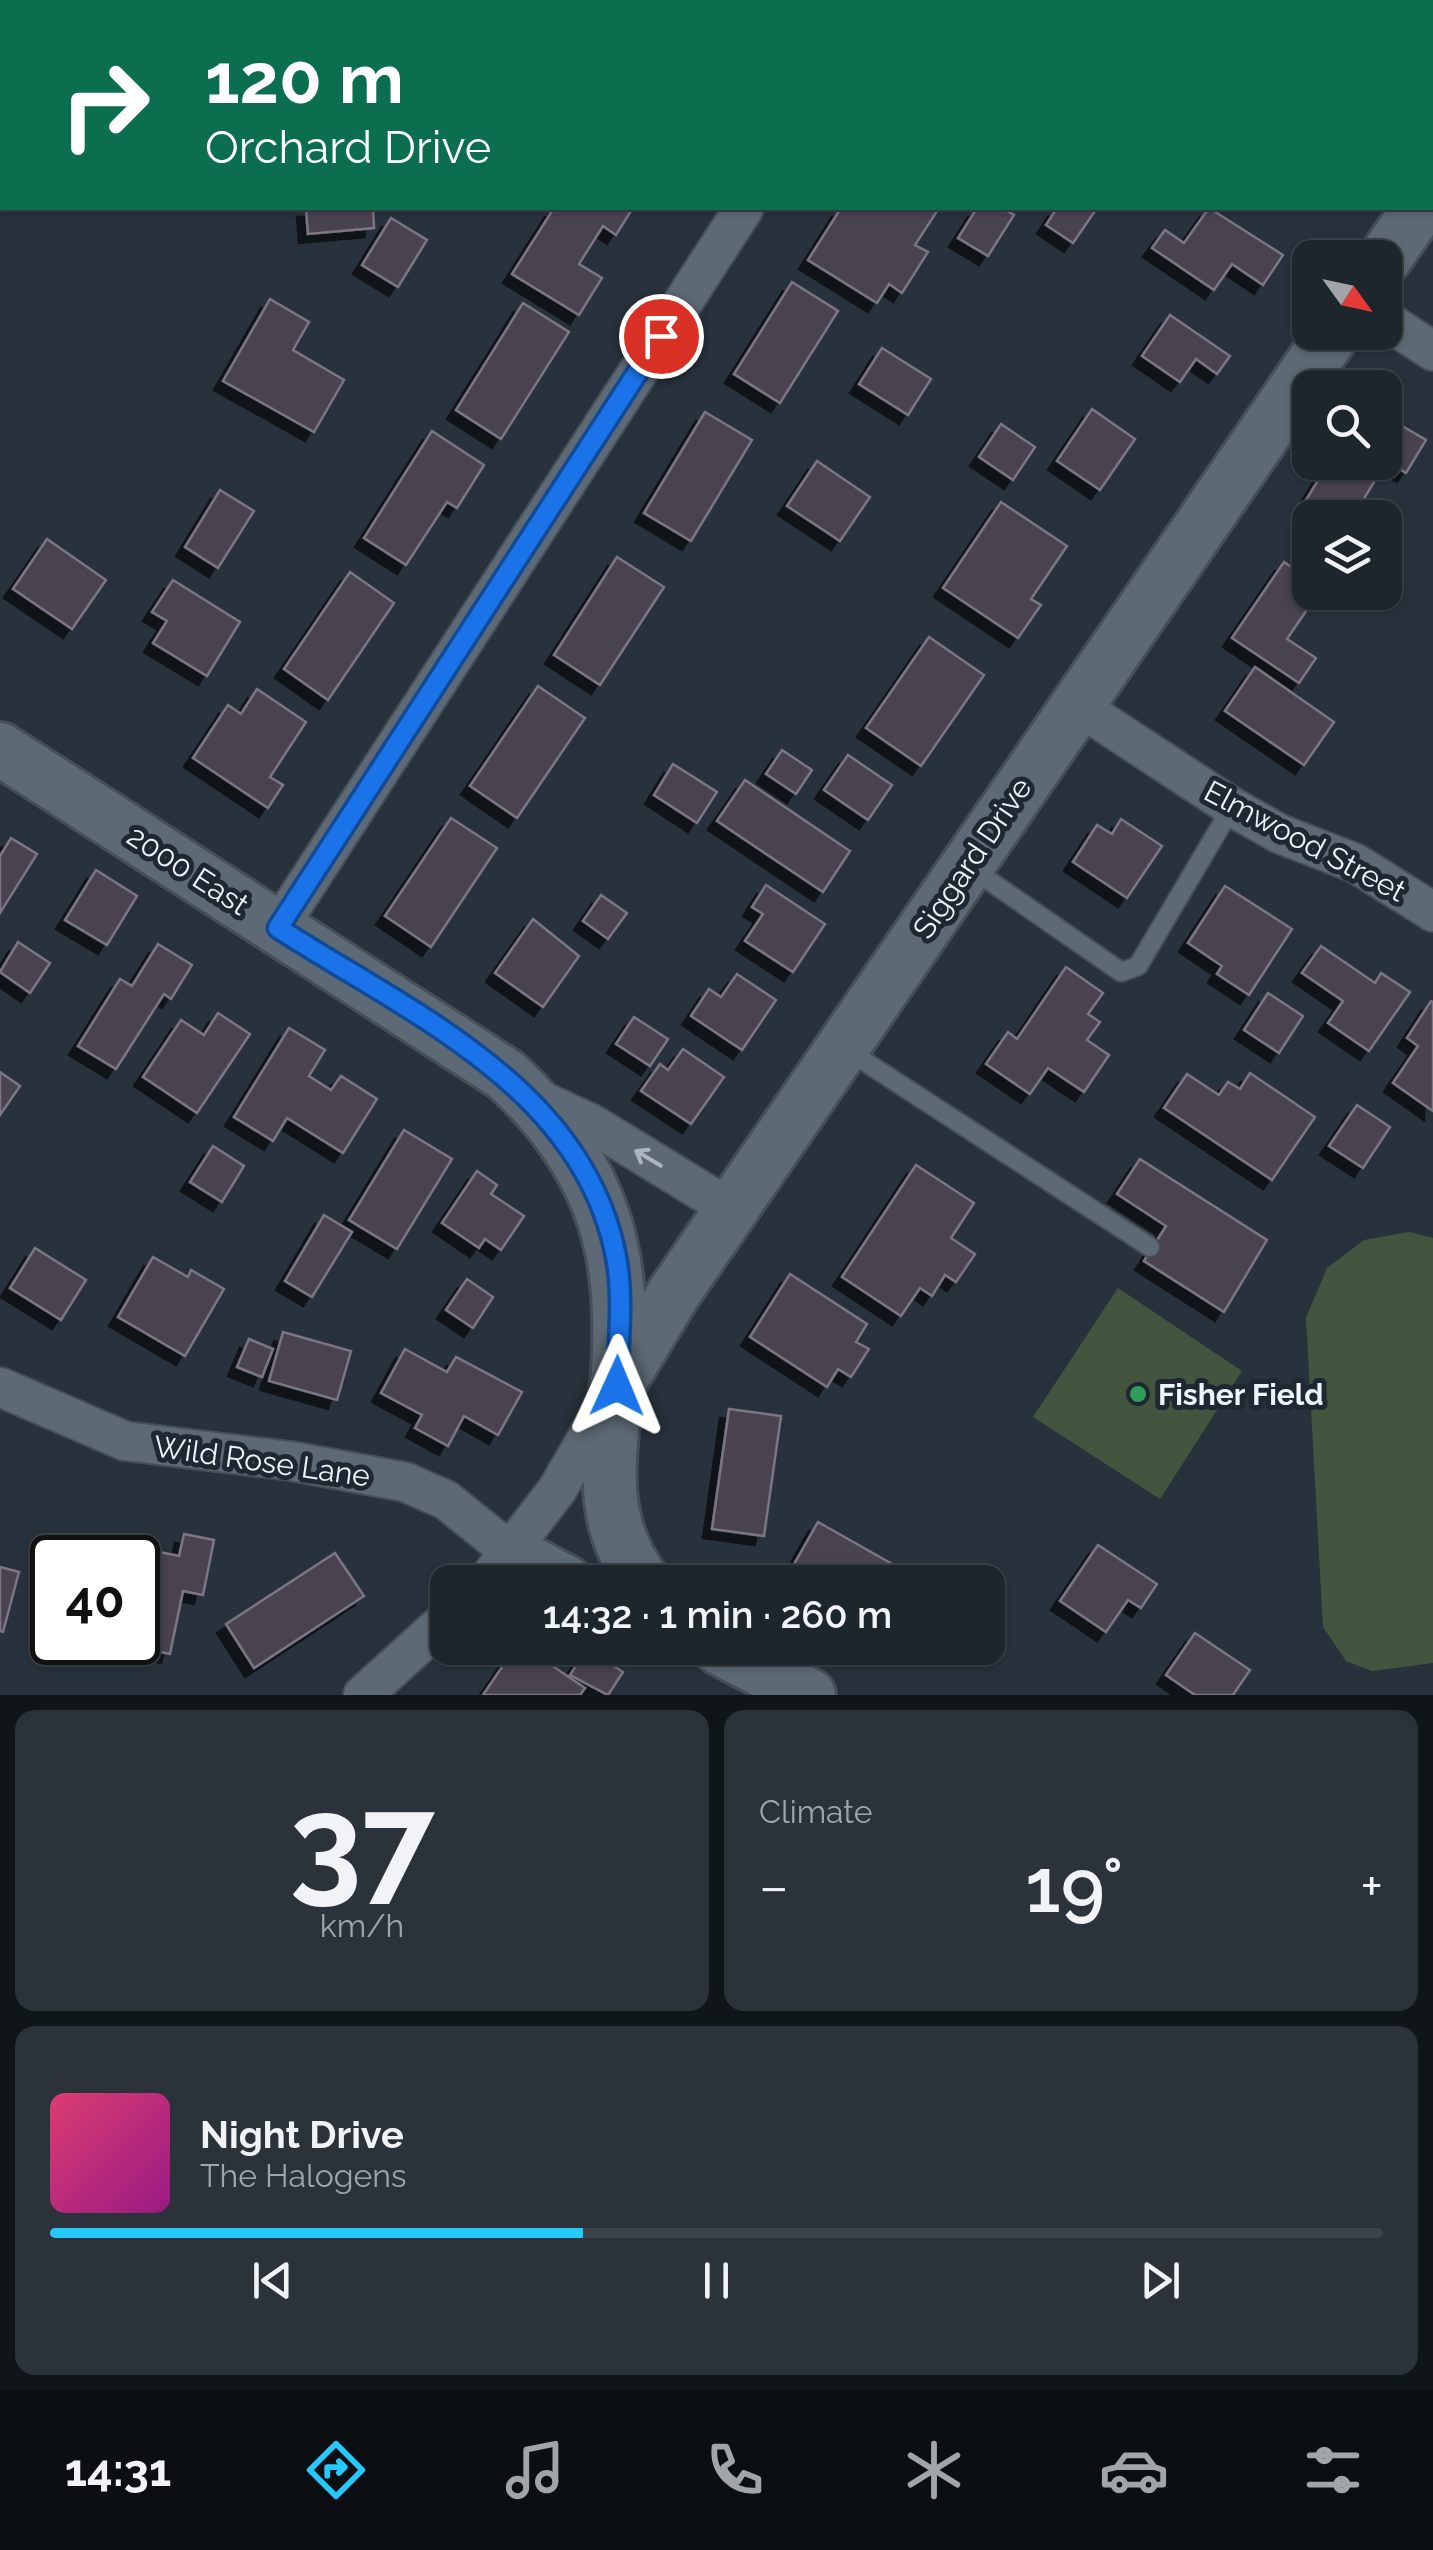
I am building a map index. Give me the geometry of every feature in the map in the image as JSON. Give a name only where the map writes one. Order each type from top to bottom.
[{"type":"street","points":[[278,928],[743,210]]},
{"type":"street","points":[[1398,240],[1419,210]]},
{"type":"street","points":[[1402,331],[1433,350]]},
{"type":"street","name":"Siggard Drive","points":[[617,1386],[842,1047],[1322,350]]},
{"type":"street","name":"Elmwood Street","points":[[1077,705],[1232,807],[1280,834],[1355,862],[1433,912]]},
{"type":"street","name":"2000 East","points":[[0,749],[479,1058],[525,1093],[592,1124],[732,1209]]},
{"type":"street","name":"2000 East","points":[[525,1093],[574,1154],[611,1234],[618,1288],[617,1386],[609,1506],[636,1565]]},
{"type":"street","points":[[501,1565],[558,1490],[617,1386]]},
{"type":"street","name":"Wild Rose Lane","points":[[0,1388],[125,1441],[291,1462],[405,1482],[446,1500],[497,1565]]},
{"type":"street","points":[[363,1695],[430,1634]]},
{"type":"street","points":[[752,1665],[809,1695]]},
{"type":"lane","points":[[967,866],[1121,972],[1138,966],[1232,807]]},
{"type":"lane","points":[[842,1047],[1150,1247]]},
{"type":"green space","points":[[1409,1232],[1433,1238],[1433,1663],[1372,1671],[1346,1661],[1323,1627],[1306,1318],[1327,1268],[1364,1240]]},
{"type":"green space","name":"Fisher Field","points":[[1118,1288],[1242,1371],[1160,1499],[1033,1417]]},
{"type":"building","points":[[306,210],[373,210],[374,228],[308,234]]},
{"type":"building","points":[[553,210],[631,211],[616,235],[603,226],[579,264],[602,278],[579,315],[512,274]]},
{"type":"building","points":[[840,210],[938,210],[915,245],[928,252],[902,293],[889,284],[877,303],[808,260]]},
{"type":"building","points":[[976,210],[1005,210],[1014,215],[988,256],[958,238]]},
{"type":"building","points":[[1056,210],[1096,210],[1073,243],[1046,225]]},
{"type":"building","points":[[1208,210],[1212,210],[1283,255],[1263,285],[1232,264],[1214,290],[1152,248],[1165,230],[1184,243]]},
{"type":"building","points":[[391,218],[427,240],[398,287],[362,265]]},
{"type":"building","points":[[792,282],[838,311],[780,403],[734,374]]},
{"type":"building","points":[[270,299],[309,322],[293,350],[344,380],[314,432],[223,381]]},
{"type":"building","points":[[523,303],[569,332],[501,439],[456,410]]},
{"type":"building","points":[[1170,315],[1230,356],[1217,374],[1196,359],[1180,382],[1142,356]]},
{"type":"building","points":[[882,348],[931,379],[908,415],[859,384]]},
{"type":"building","points":[[1092,409],[1135,439],[1100,490],[1057,461]]},
{"type":"building","points":[[705,412],[752,440],[691,541],[644,513]]},
{"type":"building","points":[[1001,424],[1035,447],[1013,480],[979,457]]},
{"type":"building","points":[[1402,426],[1426,440],[1406,473],[1402,470]]},
{"type":"building","points":[[432,431],[484,465],[457,508],[447,502],[406,565],[364,538]]},
{"type":"building","points":[[817,461],[870,497],[840,541],[787,506]]},
{"type":"building","points":[[1318,480],[1375,480],[1363,500],[1306,500]]},
{"type":"building","points":[[220,490],[254,511],[218,568],[185,547]]},
{"type":"building","points":[[1001,502],[1067,546],[1031,599],[1041,605],[1018,638],[943,588]]},
{"type":"building","points":[[47,539],[106,580],[72,629],[13,589]]},
{"type":"building","points":[[617,557],[664,587],[600,685],[554,655]]},
{"type":"building","points":[[1284,562],[1292,568],[1292,610],[1307,610],[1287,639],[1316,658],[1299,683],[1232,638]]},
{"type":"building","points":[[350,572],[394,603],[328,700],[284,669]]},
{"type":"building","points":[[173,580],[240,622],[207,676],[153,643],[167,621],[152,612]]},
{"type":"building","points":[[929,637],[984,675],[921,766],[866,728]]},
{"type":"building","points":[[1255,667],[1334,722],[1304,765],[1225,711]]},
{"type":"building","points":[[538,686],[585,718],[517,818],[470,786]]},
{"type":"building","points":[[257,689],[306,722],[270,777],[283,785],[268,808],[193,758],[228,705],[241,714]]},
{"type":"building","points":[[782,750],[812,770],[796,794],[766,774]]},
{"type":"building","points":[[848,755],[892,785],[868,820],[824,790]]},
{"type":"building","points":[[673,764],[717,792],[697,823],[654,795]]},
{"type":"building","points":[[745,780],[850,851],[823,892],[717,821]]},
{"type":"building","points":[[451,818],[497,848],[431,947],[385,916]]},
{"type":"building","points":[[1121,819],[1162,846],[1127,898],[1073,862],[1097,825],[1112,834]]},
{"type":"building","points":[[11,838],[37,854],[0,913],[0,856]]},
{"type":"building","points":[[96,870],[137,896],[107,945],[65,920]]},
{"type":"building","points":[[766,885],[825,924],[793,972],[745,941],[763,914],[752,907]]},
{"type":"building","points":[[1225,886],[1292,929],[1249,995],[1217,974],[1222,966],[1188,943]]},
{"type":"building","points":[[601,895],[627,913],[608,939],[583,921]]},
{"type":"building","points":[[533,919],[579,956],[543,1007],[495,973]]},
{"type":"building","points":[[18,942],[50,963],[30,993],[0,972]]},
{"type":"building","points":[[158,944],[192,965],[171,999],[164,994],[116,1069],[78,1046],[120,979],[132,986]]},
{"type":"building","points":[[1321,946],[1375,983],[1381,973],[1410,992],[1369,1051],[1328,1023],[1343,1001],[1302,973]]},
{"type":"building","points":[[1066,967],[1103,993],[1088,1014],[1100,1022],[1087,1040],[1109,1055],[1084,1092],[1048,1068],[1030,1094],[986,1064],[1008,1032],[1017,1039]]},
{"type":"building","points":[[737,974],[776,1000],[742,1050],[691,1016],[709,989],[721,997]]},
{"type":"building","points":[[1268,993],[1303,1016],[1279,1053],[1244,1030]]},
{"type":"building","points":[[1431,1001],[1433,1111],[1393,1083],[1418,1046],[1407,1038]]},
{"type":"building","points":[[218,1013],[250,1034],[197,1113],[143,1077],[181,1020],[204,1035]]},
{"type":"building","points":[[634,1017],[668,1039],[650,1066],[616,1044]]},
{"type":"building","points":[[289,1028],[325,1050],[309,1076],[331,1090],[341,1076],[377,1099],[343,1153],[287,1118],[273,1141],[234,1117]]},
{"type":"building","points":[[683,1049],[724,1077],[691,1124],[641,1091],[660,1064],[668,1070]]},
{"type":"building","points":[[0,1072],[20,1086],[0,1115]]},
{"type":"building","points":[[1250,1073],[1315,1117],[1272,1180],[1164,1108],[1187,1074],[1219,1095],[1228,1082],[1240,1089]]},
{"type":"building","points":[[1357,1105],[1390,1127],[1363,1168],[1329,1146]]},
{"type":"building","points":[[404,1130],[452,1159],[397,1249],[349,1220]]},
{"type":"building","points":[[213,1146],[244,1166],[222,1202],[190,1182]]},
{"type":"building","points":[[1140,1159],[1267,1240],[1224,1312],[1144,1261],[1166,1226],[1117,1194]]},
{"type":"building","points":[[916,1165],[974,1203],[951,1238],[975,1254],[956,1282],[945,1275],[932,1296],[920,1288],[901,1316],[842,1277]]},
{"type":"building","points":[[477,1171],[497,1185],[491,1194],[524,1216],[501,1250],[485,1239],[479,1248],[442,1223]]},
{"type":"building","points":[[324,1215],[352,1232],[312,1297],[285,1281]]},
{"type":"building","points":[[35,1248],[86,1280],[61,1320],[10,1288]]},
{"type":"building","points":[[153,1257],[188,1277],[191,1270],[224,1289],[185,1356],[118,1317]]},
{"type":"building","points":[[790,1274],[867,1324],[856,1342],[869,1349],[851,1377],[838,1369],[827,1387],[750,1337]]},
{"type":"building","points":[[467,1279],[493,1297],[473,1328],[446,1310]]},
{"type":"building","points":[[283,1332],[351,1351],[337,1400],[269,1381]]},
{"type":"building","points":[[249,1339],[273,1349],[262,1377],[237,1367]]},
{"type":"building","points":[[405,1349],[447,1372],[456,1357],[522,1392],[498,1435],[464,1416],[448,1446],[415,1428],[422,1415],[381,1393]]},
{"type":"building","points":[[729,1409],[781,1416],[764,1536],[712,1529]]},
{"type":"building","points":[[818,1522],[894,1565],[794,1565]]},
{"type":"building","points":[[184,1534],[214,1540],[203,1595],[183,1591],[170,1654],[160,1652],[160,1552],[179,1556]]},
{"type":"building","points":[[1098,1545],[1157,1584],[1141,1608],[1128,1600],[1106,1632],[1060,1601]]},
{"type":"building","points":[[335,1553],[364,1596],[254,1668],[226,1624]]},
{"type":"building","points":[[0,1567],[19,1572],[3,1632],[0,1631]]},
{"type":"building","points":[[1195,1633],[1250,1670],[1233,1695],[1195,1695],[1166,1675]]},
{"type":"building","points":[[503,1665],[551,1665],[585,1688],[580,1695],[483,1695]]},
{"type":"building","points":[[577,1665],[612,1665],[623,1672],[608,1695],[570,1675]]},
{"type":"place","name":"Fisher Field","points":[[1138,1394]]},
{"type":"route","points":[[617,1386],[617,1262],[611,1234],[591,1182],[556,1128],[506,1075],[278,928],[661,336]]}]
